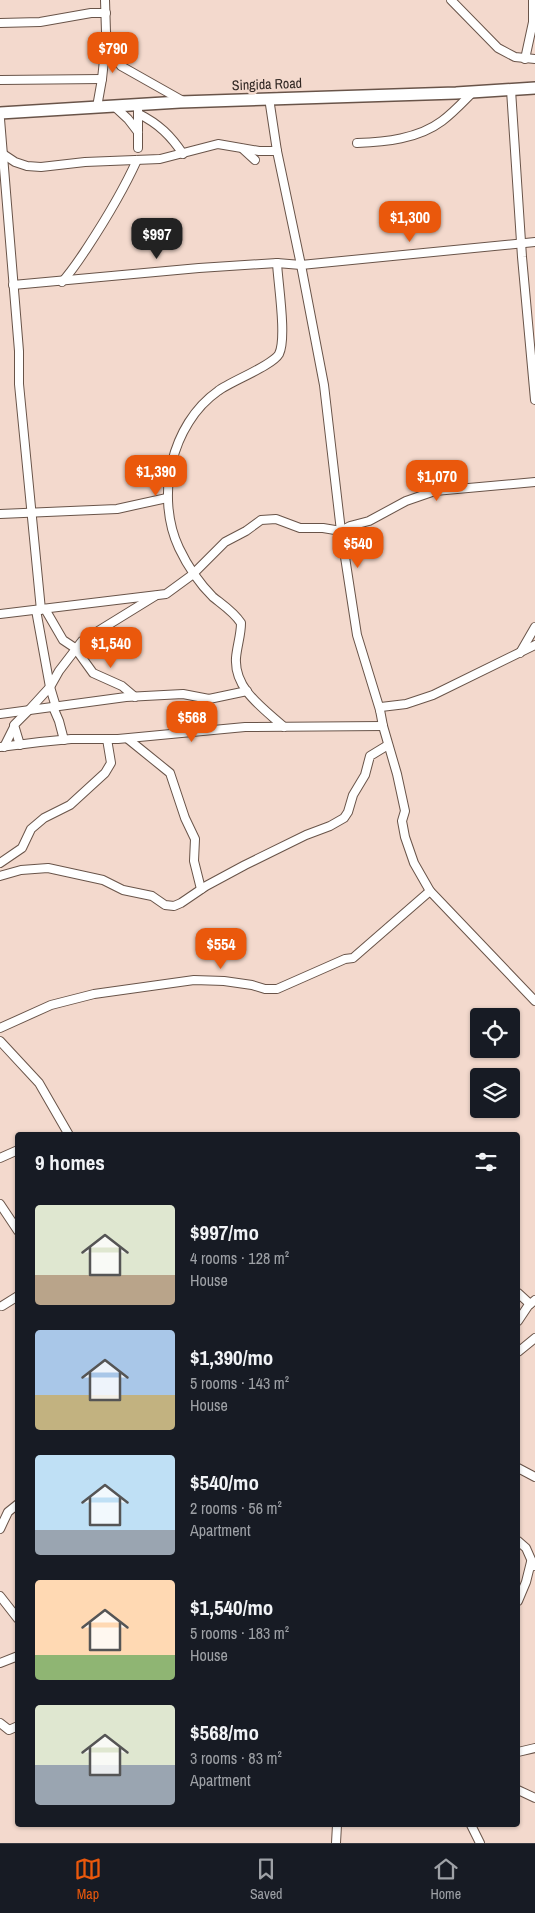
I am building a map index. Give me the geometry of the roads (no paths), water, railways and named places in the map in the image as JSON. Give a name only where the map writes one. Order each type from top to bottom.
[{"type":"highway","name":"Singida Road","points":[[0,113],[114,106],[138,110],[184,102],[473,92],[535,88]]},
{"type":"street","points":[[97,107],[102,79],[106,32],[105,0]]},
{"type":"street","points":[[451,0],[498,48],[508,55],[535,59]]},
{"type":"street","points":[[525,59],[533,22],[533,0]]},
{"type":"street","points":[[0,22],[40,22],[91,13],[106,13]]},
{"type":"street","points":[[106,32],[110,47],[121,66],[184,102]]},
{"type":"street","points":[[0,80],[102,79]]},
{"type":"street","points":[[511,90],[521,244],[535,400]]},
{"type":"street","points":[[357,143],[381,142],[413,135],[442,122],[473,92]]},
{"type":"street","points":[[269,98],[277,151],[324,386],[341,531],[357,634],[397,774],[405,811],[402,821],[405,837],[414,863],[430,890],[535,1001]]},
{"type":"street","points":[[114,106],[138,132]]},
{"type":"street","points":[[138,110],[138,148]]},
{"type":"street","points":[[138,110],[170,135],[183,154]]},
{"type":"street","points":[[0,119],[3,154],[2,168],[19,351],[19,384],[30,513],[50,687],[64,740]]},
{"type":"street","points":[[3,154],[15,162],[27,166],[41,167],[85,162],[160,159],[218,144],[259,151],[277,151]]},
{"type":"street","points":[[241,148],[255,160]]},
{"type":"street","points":[[62,282],[76,267],[99,233],[137,160]]},
{"type":"street","points":[[13,285],[62,282],[143,273],[276,264],[301,266],[535,242]]},
{"type":"street","points":[[276,264],[282,336],[278,355],[268,364],[219,390],[196,411],[184,430],[174,455],[167,498],[174,537],[192,575],[235,615],[241,623],[236,660],[240,681],[247,692],[284,727]]},
{"type":"street","points":[[0,614],[166,594],[192,575],[226,542],[261,520],[276,519],[300,528],[323,528],[341,531],[350,526],[369,521],[406,501],[435,491],[535,482]]},
{"type":"street","points":[[0,514],[117,509],[167,498]]},
{"type":"street","points":[[2,747],[15,722],[50,687],[75,648],[82,641],[140,607],[156,595]]},
{"type":"street","points":[[41,610],[63,640],[75,648],[93,673],[114,681],[135,696]]},
{"type":"street","points":[[520,653],[535,627]]},
{"type":"street","points":[[380,710],[381,707],[406,704],[433,695],[535,645]]},
{"type":"street","points":[[0,714],[135,696],[183,694],[209,699],[247,692]]},
{"type":"street","points":[[2,747],[64,740],[128,738],[245,727],[383,726]]},
{"type":"street","points":[[14,727],[20,745]]},
{"type":"street","points":[[128,738],[170,773],[185,818],[195,839],[194,862],[202,889]]},
{"type":"street","points":[[0,863],[22,848],[31,829],[44,818],[70,806],[105,773],[111,763],[107,739]]},
{"type":"street","points":[[0,876],[27,869],[48,868],[103,880],[123,890],[144,893],[165,905],[174,906],[187,901],[202,889],[250,862],[344,818],[353,795],[365,775],[370,756],[388,745]]},
{"type":"street","points":[[0,1028],[52,1005],[94,994],[194,980],[224,981],[277,990],[344,959],[353,958],[430,890]]},
{"type":"street","points":[[0,1019],[11,1023]]},
{"type":"street","points":[[0,1041],[39,1083],[67,1132]]},
{"type":"street","points":[[0,1158],[15,1151]]},
{"type":"street","points":[[0,1204],[15,1226]]},
{"type":"street","points":[[520,1294],[532,1302],[520,1318]]},
{"type":"street","points":[[2,1306],[15,1298]]},
{"type":"street","points":[[520,1350],[535,1338]]},
{"type":"street","points":[[520,1469],[535,1477]]},
{"type":"street","points":[[0,1529],[8,1512],[15,1506]]},
{"type":"street","points":[[520,1543],[526,1548],[533,1564],[520,1596]]},
{"type":"street","points":[[0,1596],[15,1616]]},
{"type":"street","points":[[0,1663],[15,1660]]},
{"type":"street","points":[[0,1723],[9,1730],[15,1727]]},
{"type":"street","points":[[520,1752],[535,1748]]},
{"type":"street","points":[[520,1791],[535,1798]]},
{"type":"street","points":[[336,1843],[337,1827]]},
{"type":"street","points":[[472,1827],[480,1843]]}]
